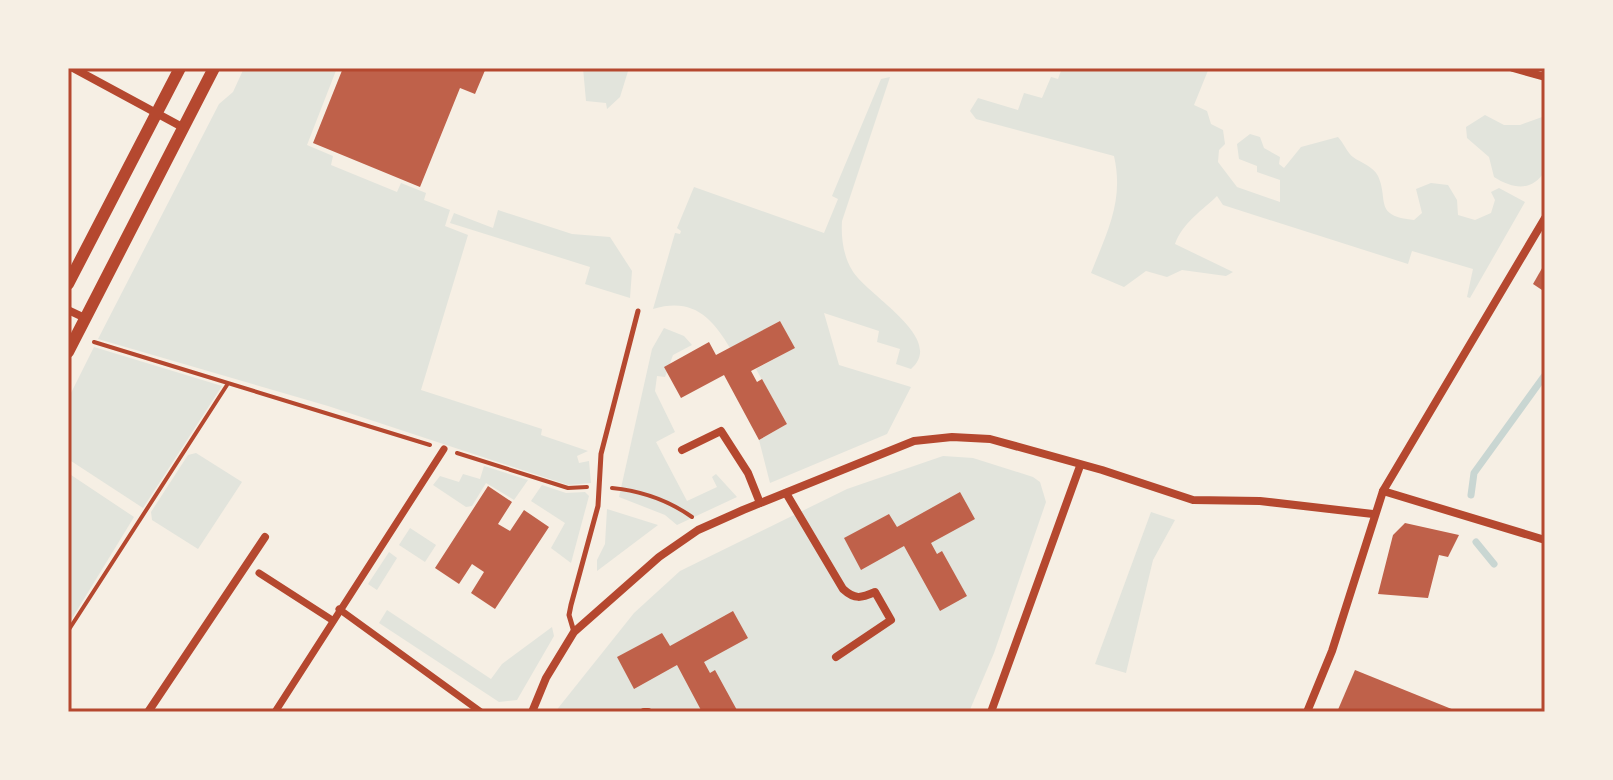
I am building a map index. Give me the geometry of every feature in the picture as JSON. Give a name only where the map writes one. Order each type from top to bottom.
[{"type":"street","points":[[73,68],[184,128]]},
{"type":"street","points":[[68,284],[180,68]]},
{"type":"street","points":[[68,352],[214,68]]},
{"type":"street","points":[[1513,68],[1545,77]]},
{"type":"street","points":[[1307,712],[1332,651],[1373,514],[1383,491],[1545,218]]},
{"type":"street","points":[[68,310],[85,318]]},
{"type":"street","points":[[682,450],[721,431],[748,473],[760,503]]},
{"type":"street","points":[[532,712],[546,678],[574,632],[668,550],[698,530],[914,441],[952,437],[990,439],[1193,500],[1260,501],[1373,514]]},
{"type":"street","points":[[275,712],[444,449]]},
{"type":"street","points":[[991,712],[1078,465]]},
{"type":"street","points":[[1383,491],[1545,540]]},
{"type":"street","points":[[786,493],[843,589],[851,597],[861,598],[875,592],[891,620],[836,657]]},
{"type":"street","points":[[148,712],[265,537]]},
{"type":"street","points":[[259,573],[332,620]]},
{"type":"street","points":[[339,609],[481,712]]},
{"type":"lane","points":[[574,632],[569,615],[598,506],[601,454],[638,311]]},
{"type":"path","points":[[93,342],[568,488],[600,486],[648,495],[675,505],[698,521]]},
{"type":"path","points":[[68,631],[228,384]]},
{"type":"shaded area","points":[[244,68],[337,68],[307,145],[333,156],[331,165],[397,192],[401,183],[426,193],[424,200],[450,210],[445,226],[468,235],[421,390],[542,429],[541,435],[588,451],[577,456],[579,463],[589,461],[591,483],[568,485],[328,406],[98,339],[219,104],[233,92]]},
{"type":"shaded area","points":[[583,68],[629,68],[620,97],[607,109],[606,103],[586,101]]},
{"type":"shaded area","points":[[1062,68],[1209,68],[1194,105],[1207,111],[1211,124],[1223,130],[1225,144],[1219,150],[1218,162],[1237,187],[1280,202],[1280,180],[1257,172],[1257,166],[1239,159],[1237,144],[1250,134],[1260,137],[1264,148],[1280,157],[1279,164],[1284,168],[1301,147],[1338,137],[1351,155],[1376,173],[1387,211],[1401,218],[1414,220],[1422,213],[1416,189],[1431,183],[1448,185],[1457,200],[1458,215],[1475,220],[1491,213],[1495,200],[1491,192],[1499,188],[1525,202],[1470,298],[1467,297],[1473,269],[1412,251],[1408,264],[1223,205],[1217,196],[1188,223],[1175,244],[1233,272],[1226,276],[1182,270],[1167,277],[1146,271],[1124,287],[1091,273],[1116,201],[1114,156],[976,119],[970,111],[978,98],[1018,110],[1024,93],[1042,98],[1051,77],[1058,79]]},
{"type":"shaded area","points":[[890,77],[842,221],[842,240],[852,270],[912,331],[919,344],[919,357],[911,369],[896,364],[900,349],[877,342],[879,331],[824,313],[839,365],[911,387],[887,434],[770,483],[759,440],[787,424],[756,369],[794,348],[780,321],[730,348],[716,327],[699,312],[679,306],[653,309],[675,233],[680,234],[677,228],[694,187],[824,233],[838,199],[832,196],[881,79]]},
{"type":"shaded area","points":[[1485,115],[1504,125],[1520,125],[1545,116],[1545,171],[1540,178],[1528,185],[1515,186],[1494,177],[1489,157],[1467,138],[1466,127]]},
{"type":"shaded area","points":[[498,210],[572,234],[610,237],[632,271],[630,298],[585,284],[590,267],[450,223],[454,213],[493,228]]},
{"type":"shaded area","points":[[664,328],[684,336],[692,345],[673,355],[665,377],[657,376],[655,391],[675,432],[656,442],[687,501],[717,487],[712,477],[716,474],[737,497],[677,525],[665,515],[619,497],[652,349]]},
{"type":"shaded area","points":[[94,347],[222,386],[143,508],[68,459],[68,399]]},
{"type":"shaded area","points":[[196,453],[242,482],[198,549],[152,520],[151,512],[188,455]]},
{"type":"shaded area","points":[[943,456],[973,458],[1033,477],[1040,482],[1046,502],[994,653],[969,712],[555,712],[634,613],[680,571],[847,489]]},
{"type":"shaded area","points":[[484,466],[528,480],[514,500],[486,483],[472,506],[466,507],[433,485],[440,476],[459,482],[463,474],[480,479]]},
{"type":"shaded area","points":[[68,473],[134,517],[68,625]]},
{"type":"shaded area","points":[[542,485],[566,493],[585,492],[589,496],[571,563],[551,548],[565,523],[531,501]]},
{"type":"shaded area","points":[[607,509],[658,525],[597,571],[597,560],[605,544]]},
{"type":"shaded area","points":[[1151,512],[1175,520],[1153,560],[1126,673],[1095,664]]},
{"type":"shaded area","points":[[410,528],[436,545],[425,562],[399,545]]},
{"type":"shaded area","points":[[389,552],[397,558],[377,590],[368,584]]},
{"type":"shaded area","points":[[387,610],[491,679],[502,664],[552,627],[554,636],[517,700],[499,702],[379,623]]},
{"type":"building","points":[[343,68],[486,68],[475,94],[460,88],[420,187],[313,143]]},
{"type":"building","points":[[1545,263],[1545,292],[1533,284]]},
{"type":"building","points":[[780,321],[795,348],[751,371],[757,382],[762,379],[787,424],[759,440],[724,375],[681,398],[664,367],[709,342],[716,355]]},
{"type":"building","points":[[488,486],[512,502],[498,524],[510,531],[524,510],[549,527],[495,609],[471,593],[484,572],[472,564],[459,584],[435,568]]},
{"type":"building","points":[[960,492],[975,519],[931,543],[937,554],[942,551],[967,596],[940,611],[904,546],[861,570],[844,538],[889,514],[897,527]]},
{"type":"building","points":[[1405,523],[1459,535],[1448,557],[1439,555],[1428,598],[1378,594],[1393,535]]},
{"type":"building","points":[[733,611],[748,638],[704,662],[710,673],[715,670],[738,712],[702,712],[677,665],[634,689],[617,657],[662,633],[670,646]]},
{"type":"building","points":[[1355,670],[1459,712],[1337,712]]},
{"type":"waterway","points":[[1471,495],[1474,473],[1545,375]]},
{"type":"waterway","points":[[1476,542],[1494,564]]}]
